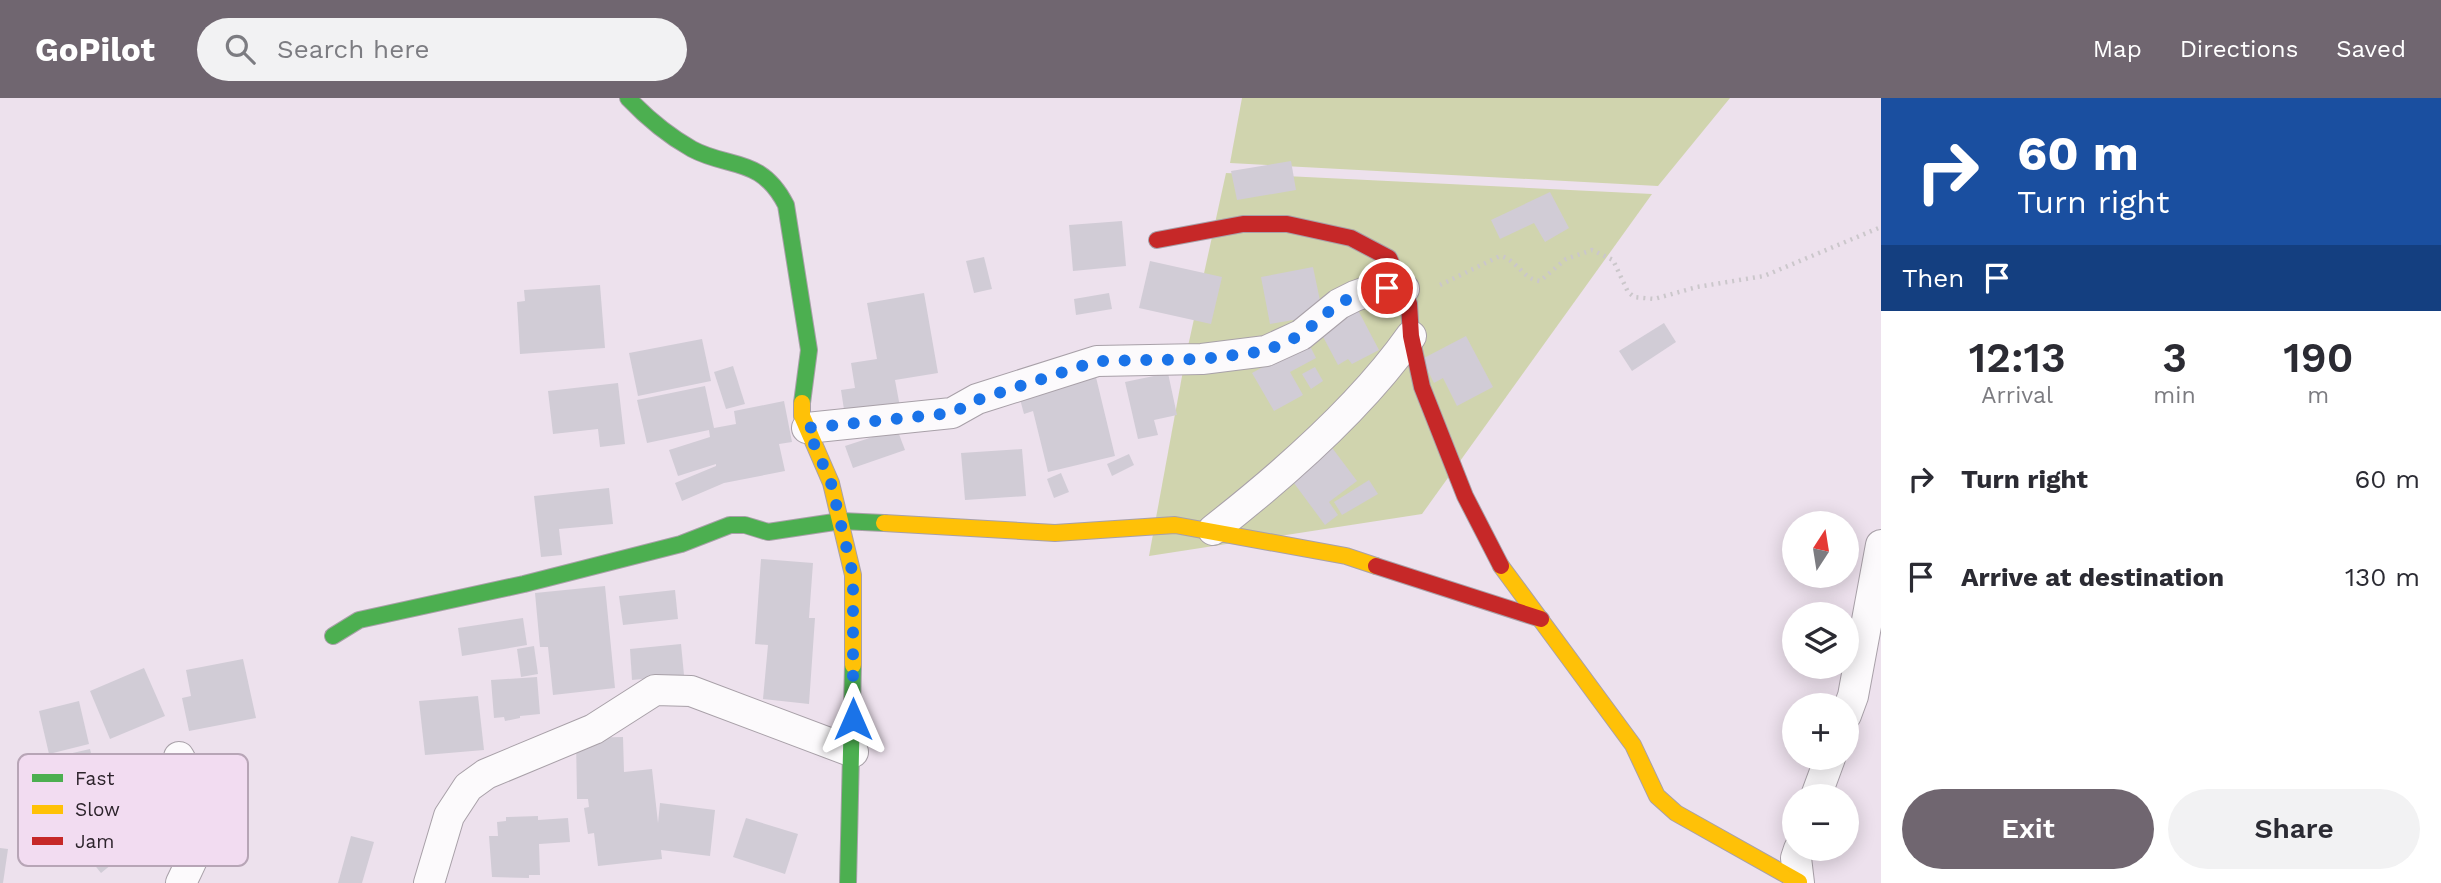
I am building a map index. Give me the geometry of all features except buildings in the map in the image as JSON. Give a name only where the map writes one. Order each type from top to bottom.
[{"type":"street","points":[[628,98],[651,122],[674,139],[694,150],[748,165],[780,193],[792,231],[809,350],[802,391],[802,416],[831,483],[853,575],[853,752],[848,883]]},
{"type":"street","points":[[1157,240],[1222,227],[1307,225],[1339,233],[1376,249],[1389,258],[1407,297],[1411,336],[1422,387],[1465,496],[1495,558],[1633,745],[1657,796],[1676,813],[1799,883]]},
{"type":"street","points":[[807,428],[952,413],[977,400],[1097,361],[1202,359],[1266,351],[1301,335],[1339,303],[1372,289],[1407,297]]},
{"type":"street","points":[[1213,530],[1253,499],[1342,418],[1384,373],[1411,336]]},
{"type":"street","points":[[333,636],[359,620],[564,574],[681,544],[730,525],[745,525],[768,532],[841,521],[1055,533],[1175,525],[1213,530],[1346,555],[1541,620]]},
{"type":"street","points":[[1854,693],[1881,545]]},
{"type":"street","points":[[429,883],[449,816],[468,787],[486,774],[594,729],[655,690],[691,691],[853,752]]},
{"type":"street","points":[[1796,861],[1799,883]]},
{"type":"street","points":[[181,883],[189,866]]},
{"type":"path","points":[[1407,297],[1500,256],[1511,260],[1529,280],[1539,281],[1566,259],[1592,250],[1613,260],[1628,292],[1634,297],[1654,299],[1697,287],[1764,276],[1881,227]]},
{"type":"green space","points":[[1242,98],[1730,98],[1658,186],[1230,163]]},
{"type":"green space","points":[[1226,173],[1652,194],[1422,514],[1149,556],[1185,360]]},
{"type":"traffic: fast","points":[[628,98],[658,126],[692,149],[744,166],[766,178],[786,205],[809,350],[802,403]]},
{"type":"traffic: fast","points":[[333,636],[359,620],[524,584],[681,544],[730,525],[745,525],[768,532],[841,521],[884,523]]},
{"type":"traffic: fast","points":[[848,883],[853,665]]},
{"type":"traffic: slow","points":[[802,403],[802,416],[831,483],[853,575],[853,665]]},
{"type":"traffic: slow","points":[[884,523],[1055,533],[1175,525],[1346,556],[1376,566]]},
{"type":"traffic: slow","points":[[1501,566],[1633,745],[1657,796],[1676,813],[1799,882]]},
{"type":"traffic: jam","points":[[1157,240],[1243,224],[1287,224],[1351,238],[1389,258],[1409,304],[1411,336],[1422,387],[1465,496],[1501,566]]},
{"type":"traffic: jam","points":[[1376,566],[1541,619]]},
{"type":"route","points":[[853,719],[853,575],[831,483],[807,428],[952,413],[977,400],[1097,361],[1202,359],[1266,351],[1301,335],[1339,303],[1372,289],[1387,288]]}]
